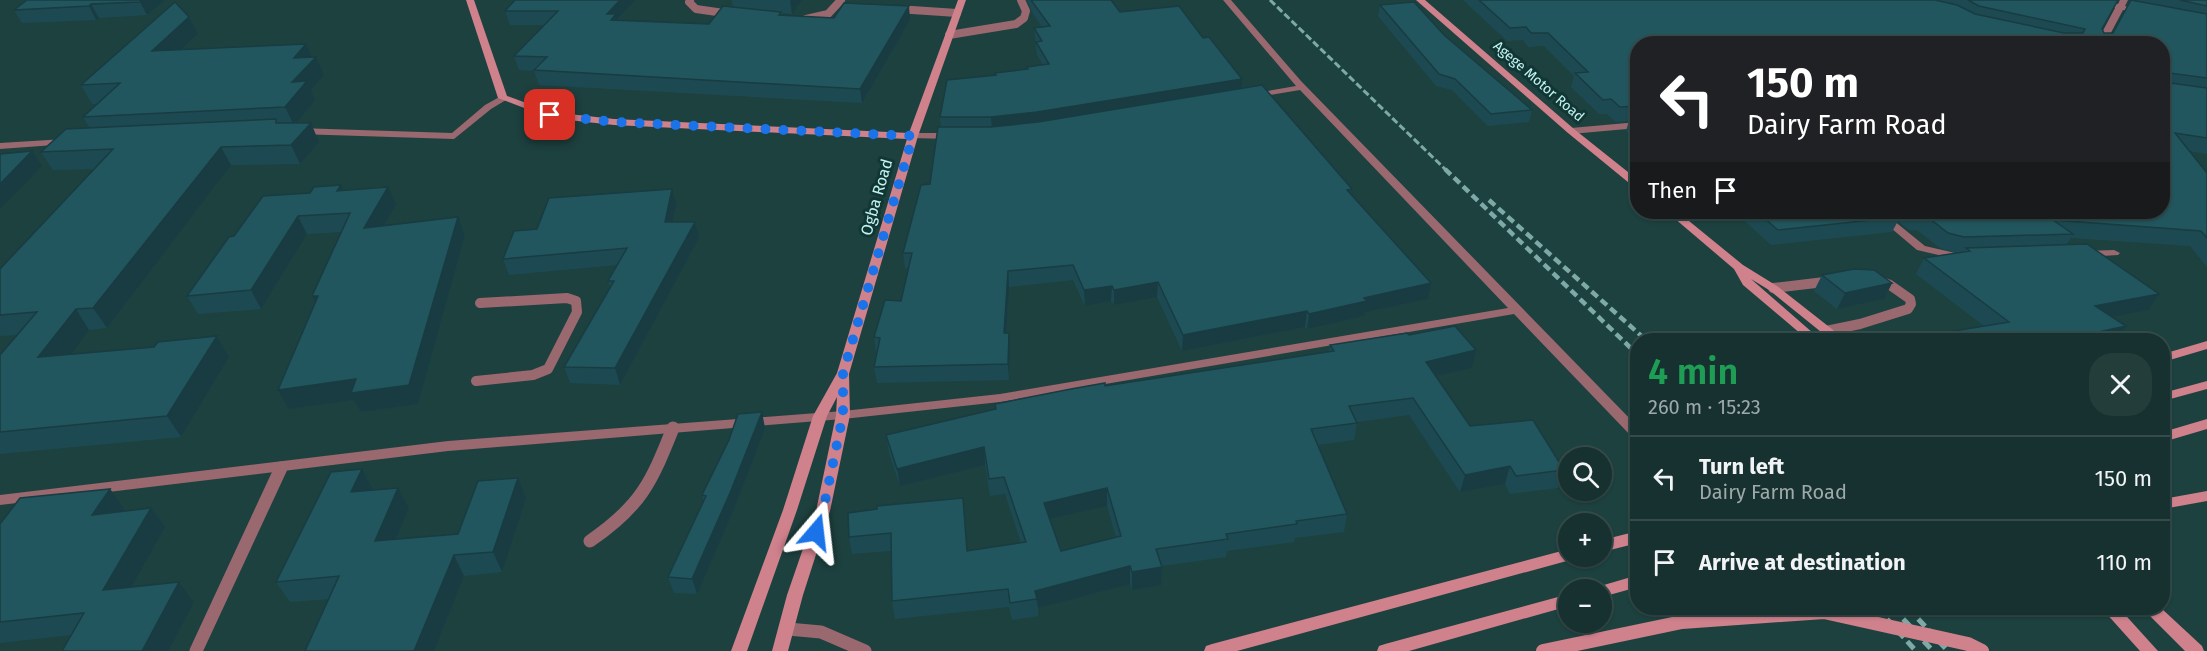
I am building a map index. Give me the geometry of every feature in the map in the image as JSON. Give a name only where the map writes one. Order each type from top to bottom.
[{"type":"main road","points":[[470,0],[503,98],[550,115],[614,122],[913,136]]},
{"type":"main road","name":"Ogba Road","points":[[737,648],[790,510],[820,416],[843,373],[913,136],[962,0]]},
{"type":"main road","name":"Agege Motor Road","points":[[1420,0],[1571,131],[1630,179]]},
{"type":"main road","points":[[1681,219],[1739,267],[1773,288],[1826,332]]},
{"type":"main road","points":[[1739,267],[1747,283],[1807,333]]},
{"type":"main road","points":[[2170,356],[2207,345]]},
{"type":"main road","name":"Ogba Road","points":[[780,651],[788,629],[795,594],[823,511],[843,415],[843,373]]},
{"type":"main road","points":[[2170,395],[2207,385]]},
{"type":"main road","points":[[2170,434],[2207,424]]},
{"type":"main road","points":[[2170,501],[2207,496]]},
{"type":"main road","points":[[1612,544],[1630,539]]},
{"type":"main road","points":[[1212,651],[1558,558]]},
{"type":"main road","points":[[1612,588],[1630,583]]},
{"type":"main road","points":[[1385,651],[1558,603]]},
{"type":"main road","points":[[1543,651],[1682,622],[1781,615]]},
{"type":"main road","points":[[1838,615],[1968,644],[1982,651]]},
{"type":"main road","points":[[2117,615],[2150,651]]},
{"type":"main road","points":[[2158,615],[2196,651]]},
{"type":"street","points":[[1227,0],[1303,87],[1630,427]]},
{"type":"street","points":[[2090,0],[2122,4],[2152,14]]},
{"type":"street","points":[[2104,36],[2122,4]]},
{"type":"street","points":[[1246,97],[1303,87]]},
{"type":"street","points":[[293,131],[454,136],[503,98]]},
{"type":"street","points":[[1571,131],[1630,126]]},
{"type":"street","points":[[913,136],[961,136]]},
{"type":"street","points":[[0,146],[72,142]]},
{"type":"street","points":[[1886,219],[1921,248],[1954,258],[1977,257]]},
{"type":"street","points":[[2068,255],[2114,254]]},
{"type":"street","points":[[0,500],[281,468],[448,446],[843,415],[1000,398],[1517,310]]},
{"type":"lane","points":[[690,0],[689,2],[696,9],[735,15]]},
{"type":"lane","points":[[949,35],[1016,24],[1024,18],[1026,11],[1021,0]]},
{"type":"lane","points":[[799,19],[814,19],[828,14],[839,3],[849,6]]},
{"type":"lane","points":[[885,9],[957,13]]},
{"type":"lane","points":[[1826,332],[1908,309],[1911,304],[1910,299],[1890,285],[1866,279]]},
{"type":"lane","points":[[1773,288],[1845,280]]},
{"type":"lane","points":[[476,381],[533,375],[548,369],[577,312],[576,301],[567,298],[480,303]]},
{"type":"lane","points":[[590,541],[607,531],[636,501],[651,481],[673,428]]},
{"type":"lane","points":[[196,651],[281,468]]},
{"type":"lane","points":[[788,629],[821,632],[865,651]]},
{"type":"building","points":[[27,0],[142,0],[89,6],[14,10]]},
{"type":"building","points":[[515,0],[620,0],[607,14],[616,14],[611,20],[709,24],[723,6],[781,12],[779,15],[834,18],[844,3],[909,6],[860,89],[534,70],[547,57],[514,56],[558,11],[505,11]]},
{"type":"building","points":[[1031,0],[1111,0],[1120,12],[1179,6],[1203,38],[1209,37],[1242,79],[1037,112],[991,117],[940,117],[947,80],[996,75],[995,73],[1049,64],[1036,42],[1042,41],[1034,28],[1050,26]]},
{"type":"building","points":[[1479,0],[1935,0],[1957,5],[1975,14],[2064,33],[2083,33],[2085,29],[1979,6],[1968,0],[2118,0],[2102,29],[2104,33],[2113,33],[2131,0],[2207,14],[2207,78],[2170,73],[2170,36],[1630,36],[1630,106],[1620,107],[1611,99],[1603,100],[1575,73],[1588,72],[1548,33],[1531,33],[1526,27],[1510,28]]},
{"type":"building","points":[[2180,0],[2207,0],[2207,6]]},
{"type":"building","points":[[175,2],[189,17],[152,51],[306,44],[294,58],[316,57],[292,82],[307,81],[285,107],[83,117],[120,83],[81,85]]},
{"type":"building","points":[[1414,2],[1444,35],[1532,110],[1491,114],[1455,79],[1439,74],[1380,5]]},
{"type":"building","points":[[2170,73],[2171,83],[2207,88],[2207,138],[2175,133],[2207,173],[2207,238],[2201,231],[2053,220],[2073,234],[1964,237],[1948,233],[1930,219],[2170,219]]},
{"type":"building","points":[[1262,85],[1352,189],[1347,190],[1431,283],[1364,298],[1367,301],[1309,314],[1307,311],[1183,335],[1158,282],[1114,290],[1112,286],[1084,290],[1073,265],[1008,271],[1004,333],[1009,333],[1008,364],[874,367],[880,338],[874,337],[885,300],[901,301],[912,253],[903,253],[921,185],[930,184],[938,127],[991,127],[1038,122]]},
{"type":"building","points":[[276,119],[276,123],[311,123],[291,145],[221,147],[93,308],[76,309],[38,357],[154,347],[158,342],[217,336],[167,416],[0,432],[0,355],[37,312],[0,315],[0,269],[113,149],[41,152],[66,129]]},
{"type":"building","points":[[32,151],[0,184],[0,154]]},
{"type":"building","points":[[341,185],[337,191],[388,187],[364,228],[458,217],[409,385],[351,393],[356,379],[278,390],[318,296],[312,296],[350,213],[298,216],[251,290],[187,296],[229,237],[234,236],[263,196],[310,193],[314,187]]},
{"type":"building","points":[[672,189],[665,222],[695,222],[615,368],[564,367],[614,281],[608,281],[627,248],[503,259],[514,231],[537,229],[549,198]]},
{"type":"building","points":[[1765,219],[1881,219],[1778,230]]},
{"type":"building","points":[[2087,244],[2159,294],[2095,306],[2126,326],[2094,333],[1942,333],[2009,322],[1924,258],[1970,251],[1966,248]]},
{"type":"building","points":[[1854,269],[1874,270],[1892,283],[1845,293],[1822,275]]},
{"type":"building","points":[[1455,326],[1476,350],[1426,362],[1470,426],[1533,420],[1558,460],[1558,471],[1516,476],[1510,466],[1465,475],[1413,398],[1349,406],[1357,423],[1311,429],[1347,514],[1226,534],[1228,539],[1156,549],[1162,567],[1132,572],[1130,566],[1035,591],[1037,599],[1010,603],[1008,589],[892,601],[891,533],[849,537],[848,513],[877,509],[877,506],[963,498],[967,551],[1026,542],[1004,477],[989,479],[984,447],[897,469],[886,435],[996,409],[995,404],[1071,389],[1105,383],[1105,386],[1334,351],[1330,345],[1407,333],[1409,335]],"holes":[[[1107,488],[1121,536],[1061,551],[1044,503]]]},
{"type":"building","points":[[762,412],[730,493],[692,579],[668,577],[706,496],[702,495],[729,440],[738,414]]},
{"type":"building","points":[[362,469],[351,492],[398,488],[375,541],[458,534],[478,481],[518,478],[493,552],[454,555],[414,651],[305,651],[339,576],[276,582],[331,472]]},
{"type":"building","points":[[110,489],[92,515],[151,508],[103,590],[179,582],[142,651],[62,651],[84,613],[0,622],[0,524],[20,498]]},
{"type":"railway","points":[[1270,0],[1446,170]]},
{"type":"railway","points":[[1445,169],[1630,347]]},
{"type":"railway","points":[[1489,200],[1638,333]]},
{"type":"railway","points":[[1883,615],[1916,651]]},
{"type":"railway","points":[[1900,615],[1933,651]]},
{"type":"railway","points":[[1915,615],[1948,651]]},
{"type":"route","points":[[550,115],[614,122],[913,136],[843,373],[843,415],[823,511],[816,532]]}]
